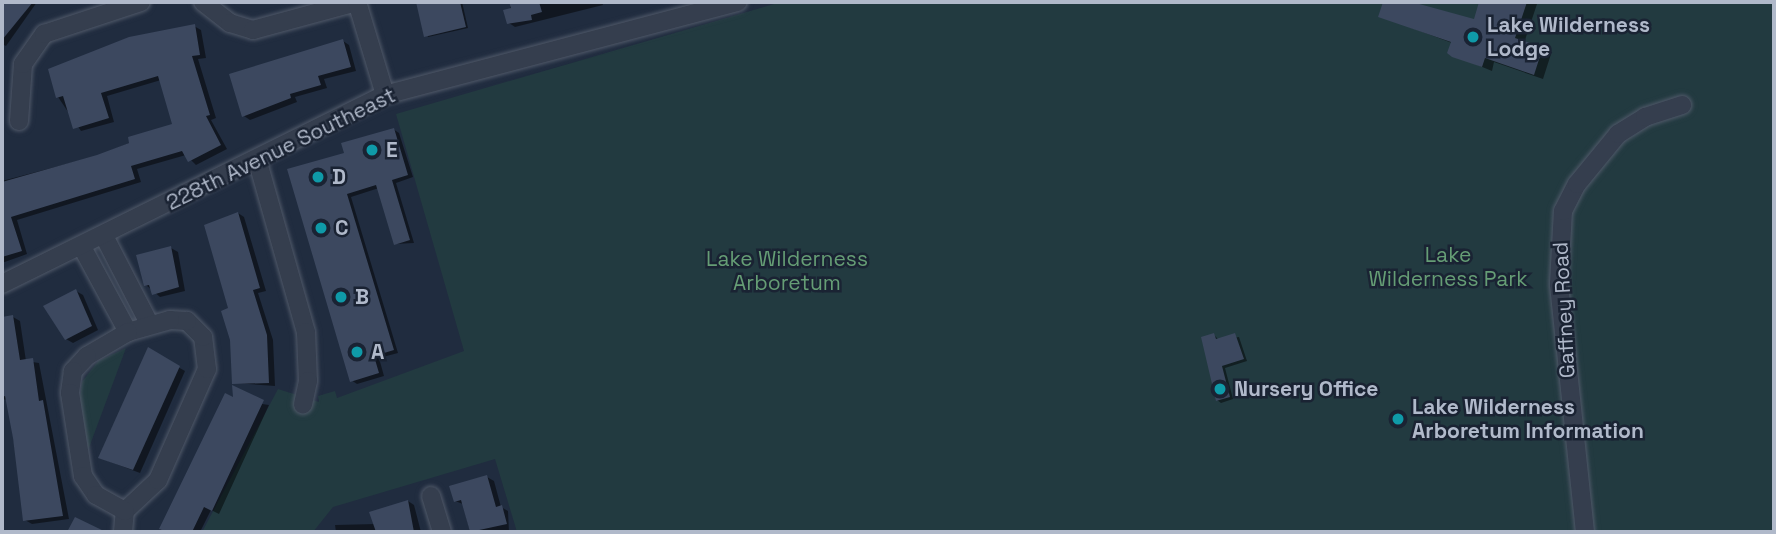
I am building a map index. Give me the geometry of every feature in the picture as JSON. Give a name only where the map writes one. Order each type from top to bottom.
[{"type":"street","points":[[19,121],[23,64],[44,33],[141,2]]},
{"type":"street","points":[[203,2],[230,23],[253,30],[357,2],[385,95]]},
{"type":"street","name":"228th Avenue Southeast","points":[[2,284],[82,247],[385,95],[737,2]]},
{"type":"street","name":"Gaffney Road","points":[[1585,532],[1559,285],[1563,211],[1577,184],[1618,134],[1646,117],[1682,105]]},
{"type":"street","points":[[257,159],[306,332],[308,381],[303,404]]},
{"type":"street","points":[[104,236],[150,325]]},
{"type":"street","points":[[82,247],[128,332]]},
{"type":"street","points":[[123,532],[125,512],[158,480],[207,369],[206,347],[195,326],[178,320],[128,332],[80,363],[73,372],[70,393],[83,476],[96,495],[125,512]]},
{"type":"street","points":[[431,496],[442,532]]},
{"type":"green space","points":[[781,2],[1774,2],[1774,532],[517,532],[495,459],[333,507],[313,532],[202,532],[278,389],[319,402],[318,396],[335,391],[337,398],[464,351],[396,114]]},
{"type":"green space","points":[[126,348],[87,453],[79,403],[82,382],[98,361]]},
{"type":"building","points":[[2,2],[33,2],[2,40]]},
{"type":"building","points":[[416,2],[460,2],[466,27],[424,37]]},
{"type":"building","points":[[509,2],[539,2],[542,12],[531,15],[532,20],[507,24],[503,10],[511,8]]},
{"type":"building","name":"Lake Wilderness Lodge","points":[[1383,2],[1412,2],[1474,19],[1479,2],[1527,2],[1515,38],[1543,47],[1534,75],[1485,58],[1482,67],[1452,57],[1447,53],[1451,42],[1378,17]]},
{"type":"building","points":[[195,24],[200,55],[192,56],[210,115],[206,116],[221,145],[188,162],[182,151],[131,166],[135,179],[11,217],[22,251],[2,257],[2,182],[97,155],[129,143],[128,137],[172,124],[158,76],[101,93],[109,118],[73,129],[63,96],[56,98],[48,69],[129,37]]},
{"type":"building","points":[[343,39],[351,67],[318,76],[321,85],[290,94],[291,98],[242,117],[229,74]]},
{"type":"building","points":[[394,128],[408,175],[392,180],[410,240],[394,245],[376,185],[347,194],[394,350],[374,356],[379,373],[350,382],[287,169],[344,153],[341,143]]},
{"type":"building","points":[[238,212],[260,288],[253,290],[267,335],[269,383],[232,384],[230,340],[221,311],[228,308],[204,225]]},
{"type":"building","points":[[171,246],[179,287],[152,295],[149,285],[144,286],[136,255]]},
{"type":"building","points":[[76,289],[92,326],[65,340],[43,306]]},
{"type":"building","points":[[13,315],[20,360],[33,358],[39,401],[43,400],[63,516],[23,521],[13,438],[5,396],[2,397],[2,317]]},
{"type":"building","points":[[1214,333],[1216,339],[1235,333],[1244,359],[1222,366],[1230,397],[1216,401],[1201,337]]},
{"type":"building","points":[[148,347],[180,366],[133,470],[98,458]]},
{"type":"building","points":[[232,385],[264,400],[212,511],[204,507],[192,532],[167,532],[159,529],[225,393],[233,397]]},
{"type":"building","points":[[487,475],[496,507],[502,505],[507,524],[470,532],[461,500],[454,502],[449,486]]},
{"type":"building","points":[[408,500],[414,532],[376,532],[369,512]]},
{"type":"building","points":[[75,517],[106,532],[67,532]]},
{"type":"place","name":"Lake Wilderness Lodge","points":[[1473,37]]},
{"type":"place","name":"E","points":[[372,150]]},
{"type":"place","name":"D","points":[[318,177]]},
{"type":"place","name":"C","points":[[321,228]]},
{"type":"place","name":"B","points":[[341,297]]},
{"type":"place","name":"A","points":[[357,352]]},
{"type":"place","name":"Nursery Office","points":[[1220,389]]},
{"type":"place","name":"Lake Wilderness Arboretum Information","points":[[1398,419]]},
{"type":"park label","name":"Lake Wilderness Park","points":[[1448,267]]},
{"type":"park label","name":"Lake Wilderness Arboretum","points":[[787,271]]}]
